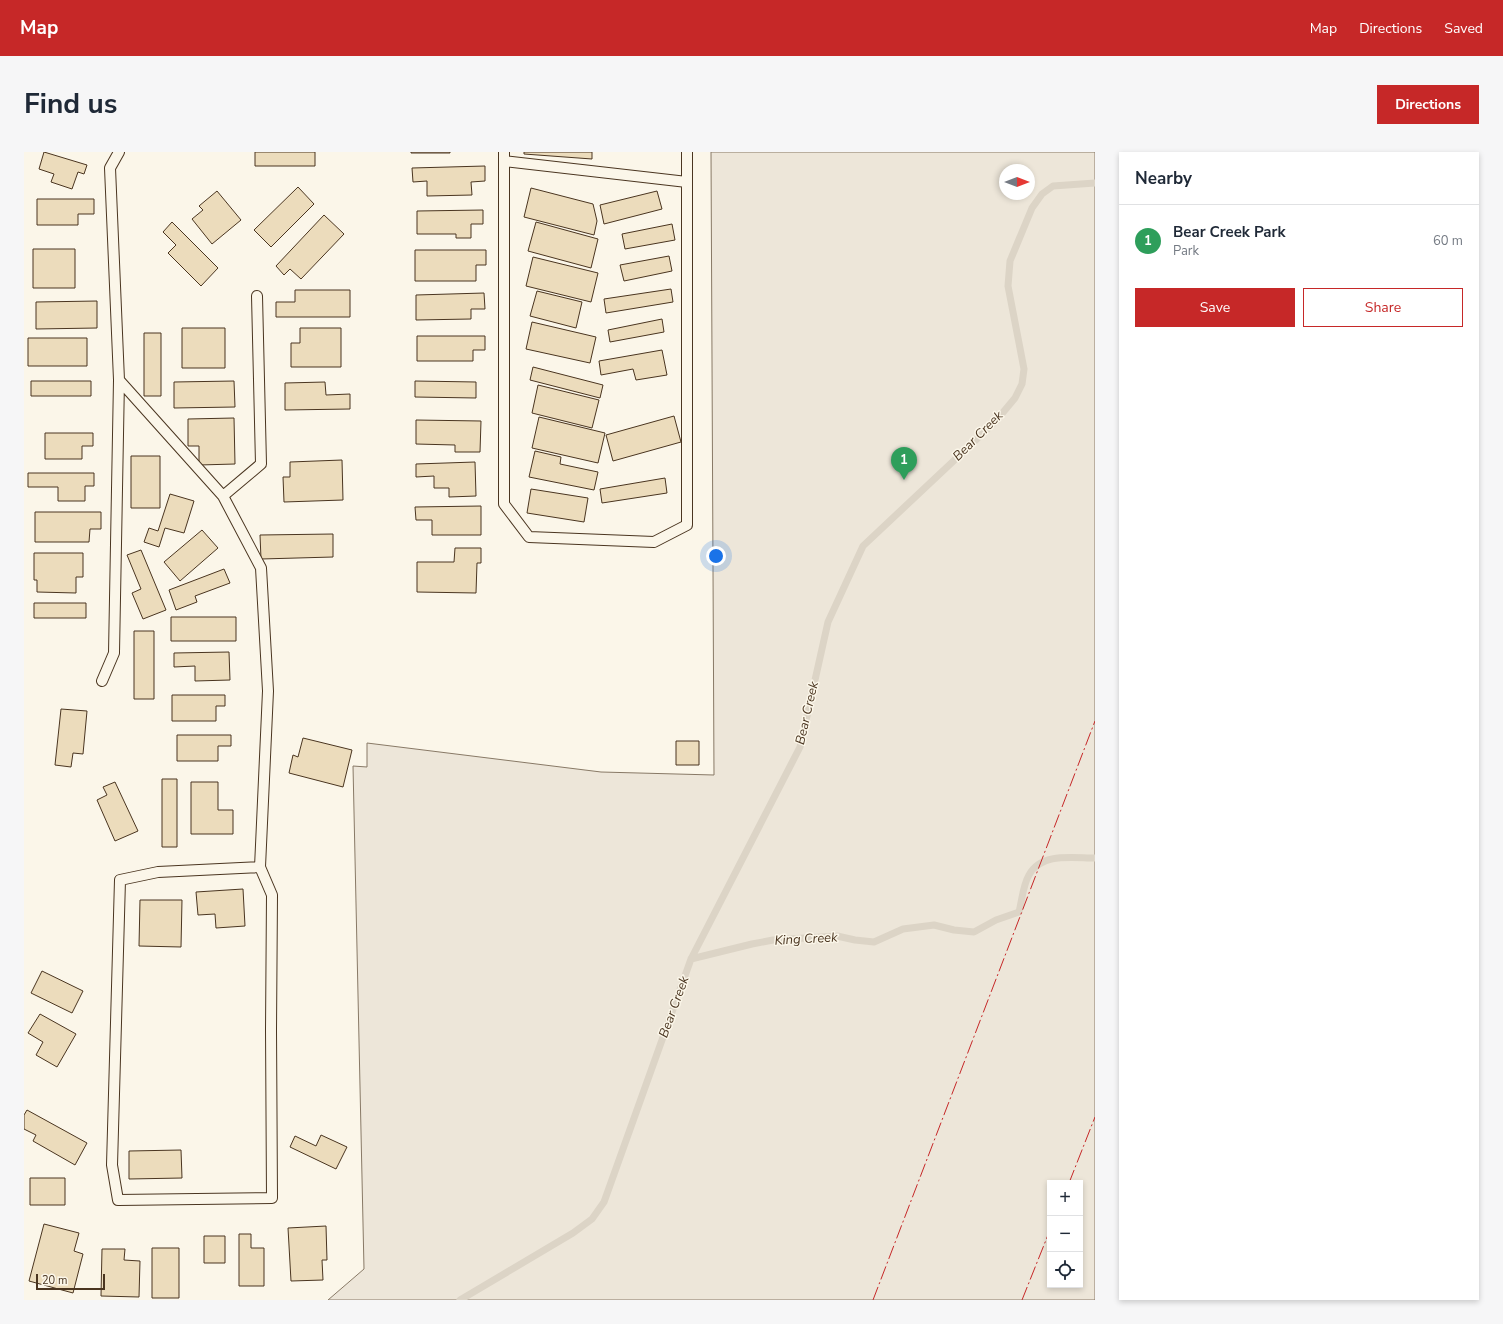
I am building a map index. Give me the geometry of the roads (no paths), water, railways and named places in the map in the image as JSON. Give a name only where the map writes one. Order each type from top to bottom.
[{"type":"lane","points":[[102,681],[114,653],[119,380],[110,168],[119,152]]},
{"type":"lane","points":[[687,152],[687,182],[687,525],[654,542],[529,537],[504,504],[504,157],[687,182]]},
{"type":"lane","points":[[223,496],[261,464],[257,296]]},
{"type":"lane","points":[[119,380],[223,496],[261,568],[268,691],[260,867],[272,895],[272,1198],[118,1200],[112,1165],[120,880],[158,872],[260,867]]},
{"type":"waterway","name":"Bear Creek","points":[[460,1300],[573,1233],[592,1219],[604,1202],[691,959],[800,747],[828,622],[863,546],[995,422],[1015,398],[1022,384],[1024,369],[1008,286],[1010,261],[1032,208],[1042,194],[1053,186],[1095,183]]},
{"type":"waterway","name":"King Creek","points":[[691,959],[773,940],[837,936],[874,942],[903,929],[934,925],[954,930],[974,932],[996,920],[1019,912],[1027,879],[1034,868],[1041,863],[1068,857],[1095,858]]},
{"type":"place","name":"Bear Creek Park","points":[[904,480]]}]
